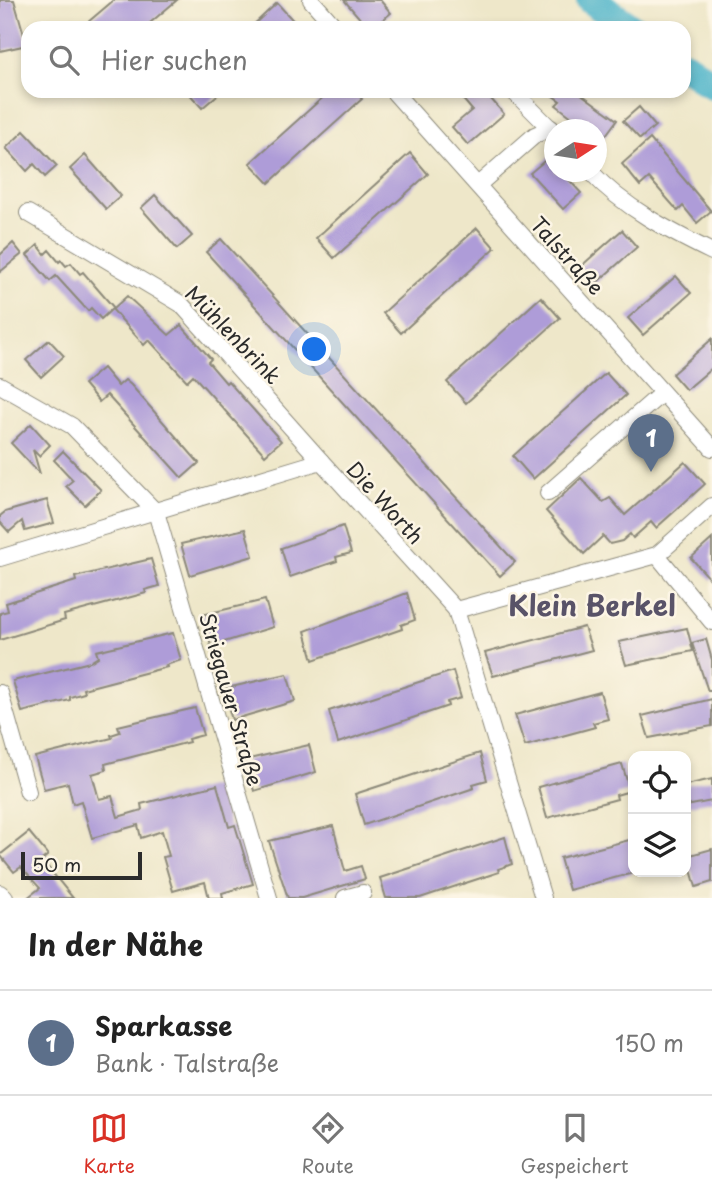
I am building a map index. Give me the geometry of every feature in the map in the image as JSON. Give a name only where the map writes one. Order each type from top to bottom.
[{"type":"street","points":[[311,0],[330,21]]},
{"type":"street","name":"Talstraße","points":[[399,98],[712,448]]},
{"type":"street","points":[[520,98],[544,121]]},
{"type":"street","points":[[478,185],[535,135],[544,132]]},
{"type":"street","points":[[600,182],[671,232],[712,252]]},
{"type":"street","name":"Mühlenbrink","points":[[28,214],[181,304],[320,461]]},
{"type":"street","points":[[0,385],[72,426],[156,512]]},
{"type":"street","points":[[548,493],[662,393]]},
{"type":"street","name":"Die Worth","points":[[0,558],[320,461],[456,610]]},
{"type":"street","points":[[542,898],[456,610],[657,555],[712,506]]},
{"type":"street","name":"Striegauer Straße","points":[[156,512],[269,898]]},
{"type":"street","points":[[657,555],[712,622]]},
{"type":"street","points":[[0,693],[28,792]]},
{"type":"street","points":[[0,893],[5,898]]},
{"type":"street","points":[[345,898],[363,893]]},
{"type":"building","points":[[0,0],[14,0],[21,24],[21,46],[0,51]]},
{"type":"building","points":[[114,0],[177,0],[152,21],[89,21]]},
{"type":"building","points":[[344,0],[380,0],[391,13],[381,21],[362,21]]},
{"type":"building","points":[[277,3],[294,21],[258,21]]},
{"type":"building","points":[[193,98],[214,98],[202,108]]},
{"type":"building","points":[[322,98],[362,99],[269,183],[250,163]]},
{"type":"building","points":[[462,98],[490,98],[504,114],[468,145],[452,127],[472,110]]},
{"type":"building","points":[[556,98],[587,98],[617,120],[607,134],[607,119],[574,119],[556,105],[560,101]]},
{"type":"building","points":[[639,107],[655,126],[640,139],[623,121]]},
{"type":"building","points":[[24,131],[57,166],[45,177],[34,164],[27,171],[6,148]]},
{"type":"building","points":[[650,139],[711,211],[697,223],[683,206],[678,211],[649,178],[640,186],[622,164]]},
{"type":"building","points":[[410,153],[428,174],[334,258],[316,238]]},
{"type":"building","points":[[85,155],[121,196],[106,209],[70,169]]},
{"type":"building","points":[[544,161],[544,182],[571,182],[581,193],[563,209],[530,173]]},
{"type":"building","points":[[155,195],[192,236],[177,249],[141,208]]},
{"type":"building","points":[[477,228],[495,248],[401,333],[383,313]]},
{"type":"building","points":[[622,230],[637,247],[594,285],[579,268]]},
{"type":"building","points":[[221,239],[515,562],[500,576],[206,252]]},
{"type":"building","points":[[13,243],[22,254],[0,272],[0,255]]},
{"type":"building","points":[[38,245],[45,254],[49,250],[59,262],[61,260],[66,266],[71,263],[80,274],[83,272],[114,308],[127,296],[169,335],[181,325],[211,359],[208,362],[226,383],[228,381],[281,441],[265,455],[193,375],[187,381],[149,340],[144,345],[112,309],[101,319],[91,308],[88,311],[56,276],[50,281],[27,255]]},
{"type":"building","points":[[676,276],[691,293],[643,335],[628,318]]},
{"type":"building","points":[[541,297],[560,318],[466,403],[447,382]]},
{"type":"building","points":[[712,339],[712,368],[686,390],[672,374]]},
{"type":"building","points":[[49,340],[64,356],[41,377],[26,360]]},
{"type":"building","points":[[103,368],[118,386],[125,380],[131,385],[199,463],[182,478],[107,395],[99,402],[84,384]]},
{"type":"building","points":[[606,373],[626,395],[533,479],[513,456]]},
{"type":"building","points":[[31,424],[50,445],[39,456],[33,450],[40,474],[11,443]]},
{"type":"building","points":[[63,451],[101,490],[85,505],[66,486],[73,480],[54,460]]},
{"type":"building","points":[[685,462],[705,484],[656,528],[651,522],[633,538],[630,534],[622,541],[610,544],[603,536],[584,554],[546,511],[581,478],[603,502],[610,498],[625,515]]},
{"type":"building","points":[[47,500],[54,523],[25,531],[22,521],[9,532],[0,522],[0,516],[5,512]]},
{"type":"building","points":[[343,526],[351,553],[336,557],[337,561],[290,577],[281,548]]},
{"type":"building","points":[[245,529],[253,556],[190,575],[181,544]]},
{"type":"building","points":[[712,539],[712,581],[691,558]]},
{"type":"building","points":[[151,559],[159,586],[145,590],[146,593],[64,615],[65,620],[0,640],[0,613],[8,611],[6,603],[76,581],[75,577]]},
{"type":"building","points":[[407,593],[415,620],[401,625],[402,629],[313,660],[305,631]]},
{"type":"building","points":[[265,600],[273,627],[211,646],[202,615]]},
{"type":"building","points":[[584,627],[592,650],[493,676],[485,653]]},
{"type":"building","points":[[687,628],[693,651],[626,665],[619,642]]},
{"type":"building","points":[[173,633],[181,660],[166,665],[167,667],[83,689],[84,693],[70,697],[70,700],[22,712],[13,681],[90,662],[98,657],[96,651]]},
{"type":"building","points":[[706,639],[712,660],[712,691],[708,691],[692,643]]},
{"type":"building","points":[[453,671],[461,698],[447,702],[448,706],[338,743],[329,711]]},
{"type":"building","points":[[287,674],[295,701],[232,720],[223,689]]},
{"type":"building","points":[[600,692],[608,719],[593,723],[595,727],[525,746],[515,715]]},
{"type":"building","points":[[712,699],[712,726],[649,738],[642,716]]},
{"type":"building","points":[[195,708],[203,735],[188,739],[189,742],[105,764],[106,770],[92,774],[99,799],[112,796],[118,817],[142,810],[141,804],[217,785],[229,827],[235,825],[253,884],[222,893],[223,898],[209,898],[205,882],[173,891],[163,857],[169,856],[162,831],[141,838],[138,825],[92,838],[81,801],[73,804],[68,783],[44,789],[35,757],[112,738],[111,735],[120,732],[118,726]]},
{"type":"building","points":[[309,745],[316,772],[254,791],[245,760]]},
{"type":"building","points":[[480,753],[487,780],[473,784],[474,788],[364,825],[355,794]]},
{"type":"building","points":[[622,764],[628,792],[616,795],[617,799],[547,818],[538,787]]},
{"type":"building","points":[[712,779],[712,801],[691,805],[691,784]]},
{"type":"building","points":[[333,826],[345,871],[361,866],[365,879],[302,898],[288,898],[269,841]]},
{"type":"building","points":[[29,832],[48,855],[42,860],[73,898],[27,898],[40,888],[21,867],[14,872],[0,855]]},
{"type":"building","points":[[505,837],[512,864],[498,869],[499,872],[420,898],[386,898],[380,878]]},
{"type":"building","points":[[628,840],[628,874],[569,890],[560,858]]},
{"type":"building","points":[[712,849],[712,882],[696,887],[691,870],[691,855]]},
{"type":"waterway","points":[[591,0],[621,21]]},
{"type":"waterway","points":[[691,70],[712,84]]},
{"type":"place","name":"Sparkasse","points":[[651,472]]},
{"type":"district","name":"Klein Berkel","points":[[592,604]]}]
